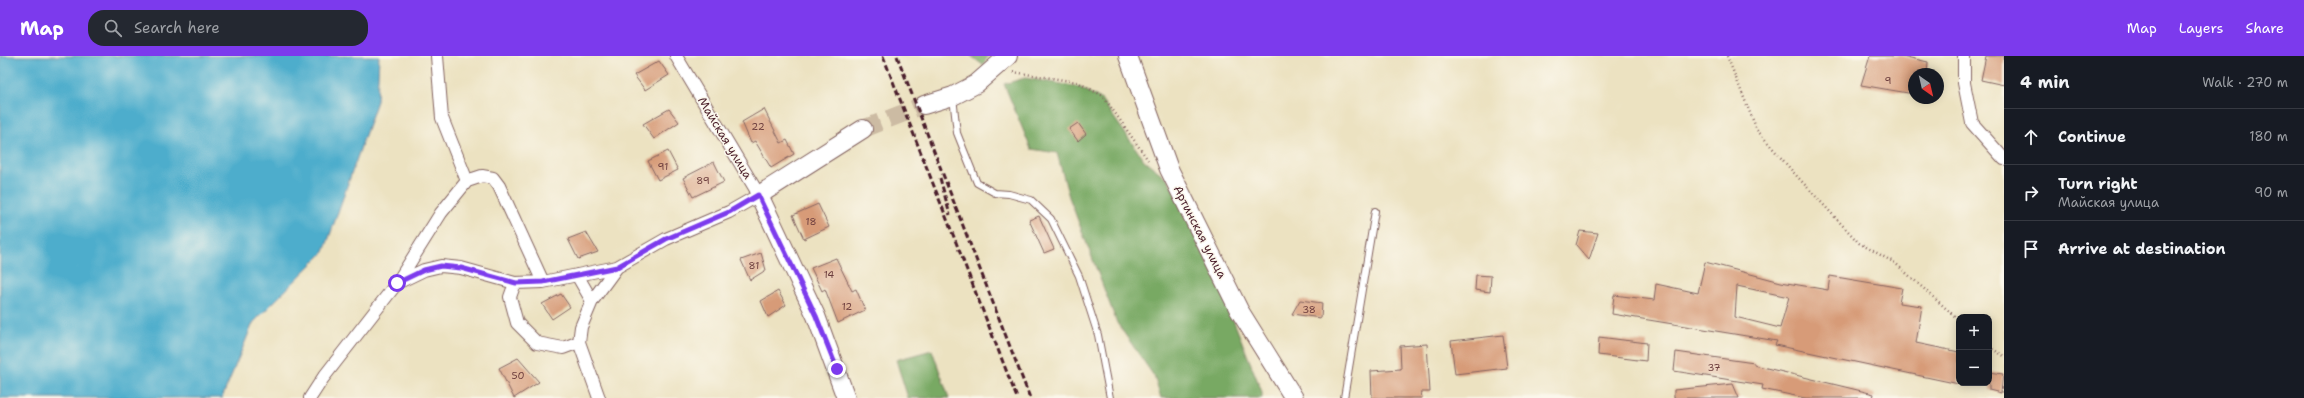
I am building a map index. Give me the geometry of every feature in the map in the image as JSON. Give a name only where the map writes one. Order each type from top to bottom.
[{"type":"street","points":[[437,56],[442,118],[467,181]]},
{"type":"street","name":"Майская улица","points":[[676,56],[758,195],[816,316],[846,398]]},
{"type":"street","points":[[924,105],[953,96],[976,84],[1008,56]]},
{"type":"street","name":"Артинская улица","points":[[1128,56],[1167,166],[1239,310],[1294,398]]},
{"type":"street","points":[[1964,56],[1964,83],[1972,123],[2004,160]]},
{"type":"street","points":[[397,283],[424,270],[441,266],[461,268],[516,283],[543,282],[617,267],[666,239],[729,212],[863,129]]},
{"type":"street","points":[[310,398],[322,378],[397,283],[441,213],[467,181],[482,176],[493,178],[499,186],[543,282]]},
{"type":"street","points":[[599,398],[579,342],[581,327],[592,300],[617,267]]},
{"type":"street","points":[[577,275],[592,300]]},
{"type":"street","points":[[516,283],[510,297],[517,323],[537,343],[564,348],[579,342]]},
{"type":"lane","points":[[953,96],[957,133],[977,183],[995,194],[1010,194],[1031,200],[1051,219],[1079,276],[1098,335],[1110,398]]},
{"type":"lane","points":[[1344,398],[1375,210]]},
{"type":"path","points":[[1727,56],[1758,130],[1794,173],[1859,243],[1895,263],[1956,317]]},
{"type":"path","points":[[991,71],[1021,72],[1077,82],[1103,96],[1145,158],[1156,167],[1167,166]]},
{"type":"path","points":[[1992,349],[2004,356]]},
{"type":"green space","points":[[971,56],[988,56],[983,65]]},
{"type":"green space","points":[[1025,78],[1079,87],[1101,99],[1144,160],[1168,179],[1221,289],[1262,392],[1262,398],[1161,398],[1154,376],[1117,323],[1069,197],[1057,153],[1031,149],[1004,84]]},
{"type":"green space","points":[[932,350],[949,398],[908,398],[896,360]]},
{"type":"water","points":[[0,56],[379,56],[377,101],[324,252],[253,323],[222,398],[0,398]]},
{"type":"building","points":[[1870,56],[1902,56],[1928,62],[1928,68],[1908,68],[1908,93],[1861,85]]},
{"type":"building","points":[[1986,56],[2004,56],[2004,85],[1981,80]]},
{"type":"building","points":[[659,61],[669,75],[645,90],[634,75]]},
{"type":"building","points":[[669,109],[679,122],[654,139],[643,124]]},
{"type":"building","points":[[764,109],[781,143],[787,140],[794,154],[771,168],[755,141],[751,143],[742,122]]},
{"type":"building","points":[[1078,123],[1086,134],[1078,141],[1069,129]]},
{"type":"building","points":[[668,151],[678,170],[658,180],[648,161]]},
{"type":"building","points":[[714,162],[724,182],[693,197],[683,178]]},
{"type":"building","points":[[818,204],[829,227],[804,239],[793,215]]},
{"type":"building","points":[[1039,216],[1054,249],[1044,253],[1029,220]]},
{"type":"building","points":[[1580,231],[1598,233],[1589,260],[1576,245]]},
{"type":"building","points":[[586,232],[598,252],[578,259],[568,239]]},
{"type":"building","points":[[761,253],[766,270],[750,280],[741,260]]},
{"type":"building","points":[[836,258],[852,291],[856,289],[865,310],[838,323],[825,289],[822,291],[811,268]]},
{"type":"building","points":[[1705,262],[1781,282],[1828,290],[1830,276],[1902,288],[1899,303],[1922,306],[1916,343],[1956,351],[1956,383],[1775,345],[1777,341],[1612,314],[1614,295],[1654,300],[1656,284],[1698,293]],"holes":[[[1737,286],[1789,297],[1780,328],[1735,317]]]},
{"type":"building","points":[[1476,275],[1491,276],[1490,292],[1475,290]]},
{"type":"building","points":[[778,291],[786,305],[768,317],[761,301]]},
{"type":"building","points":[[561,294],[570,307],[552,319],[542,304]]},
{"type":"building","points":[[1300,300],[1322,303],[1321,318],[1292,314]]},
{"type":"building","points":[[1503,335],[1507,368],[1455,374],[1451,341]]},
{"type":"building","points":[[1599,337],[1647,343],[1646,361],[1598,355]]},
{"type":"building","points":[[1427,344],[1430,392],[1421,392],[1422,398],[1372,398],[1371,371],[1401,369],[1400,346]]},
{"type":"building","points":[[1676,352],[1754,363],[1754,365],[1874,394],[1873,398],[1805,398],[1762,389],[1763,385],[1674,371]]},
{"type":"building","points":[[518,358],[539,382],[514,398],[499,368]]},
{"type":"building","points":[[1992,372],[2003,374],[2001,393],[1989,390],[1989,386],[1992,386]]},
{"type":"building","points":[[1733,384],[1739,398],[1674,398],[1674,390]]},
{"type":"tunnel","points":[[863,129],[924,105]]},
{"type":"railway","points":[[883,56],[1017,398]]},
{"type":"railway","points":[[897,56],[1030,398]]},
{"type":"railway","points":[[940,178],[950,215]]},
{"type":"route","points":[[397,283],[424,270],[441,266],[461,268],[516,283],[543,282],[617,267],[666,239],[729,212],[758,195],[816,316],[837,369]]}]
